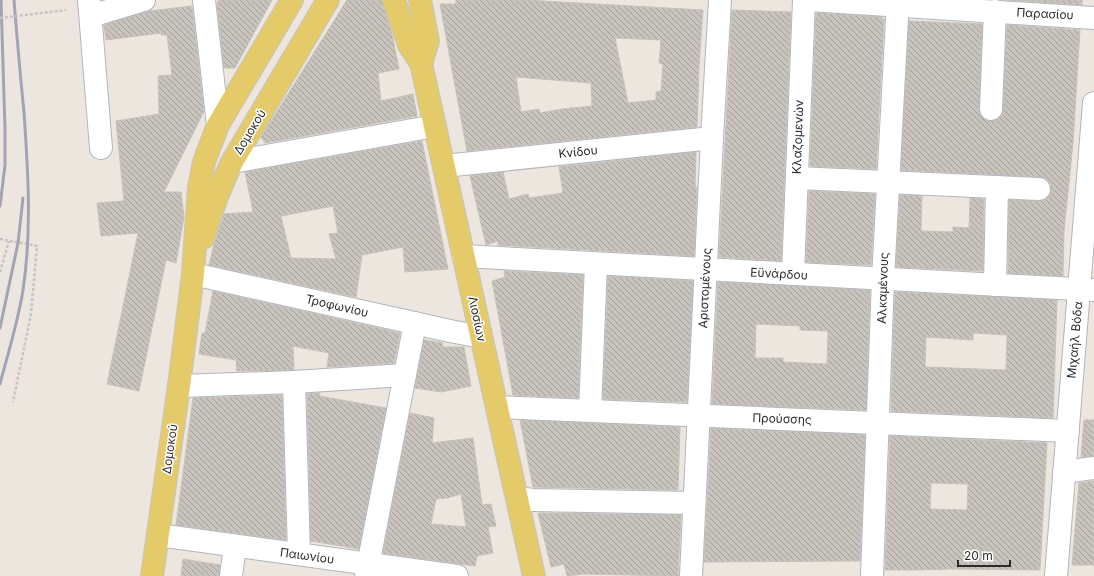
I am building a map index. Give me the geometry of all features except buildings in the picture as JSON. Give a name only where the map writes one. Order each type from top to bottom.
[{"type":"main road","name":"Δομοκού","points":[[152,576],[179,386],[193,274],[199,187],[204,162],[218,125],[292,0]]},
{"type":"main road","name":"Δομοκού","points":[[193,274],[211,213],[221,185],[232,162],[328,0]]},
{"type":"main road","name":"Λιοσίων","points":[[394,0],[409,45],[421,63],[534,576]]},
{"type":"main road","points":[[420,0],[428,41],[421,63]]},
{"type":"street","points":[[101,148],[90,8],[144,0]]},
{"type":"street","points":[[204,0],[218,125]]},
{"type":"street","name":"Αριστομένους","points":[[691,576],[705,270],[720,0]]},
{"type":"street","name":"Κλαζομενών","points":[[793,274],[804,0]]},
{"type":"street","name":"Παρασίου","points":[[808,0],[897,3],[995,12],[1094,18]]},
{"type":"street","name":"Αλκαμένους","points":[[872,576],[883,279],[897,3]]},
{"type":"street","points":[[991,109],[995,12]]},
{"type":"street","points":[[212,78],[242,85]]},
{"type":"street","name":"Μιχαήλ Βόδα","points":[[1056,576],[1068,431],[1087,290],[1094,103]]},
{"type":"street","points":[[232,162],[435,126]]},
{"type":"street","name":"Κνίδου","points":[[444,166],[712,138]]},
{"type":"street","points":[[797,178],[1039,189]]},
{"type":"street","points":[[995,285],[997,187]]},
{"type":"street","name":"Εϋνάρδου","points":[[463,256],[1087,290]]},
{"type":"street","points":[[590,411],[596,264]]},
{"type":"street","name":"Τροφωνίου","points":[[193,274],[481,337]]},
{"type":"street","points":[[367,570],[415,323]]},
{"type":"street","points":[[179,386],[294,382],[405,375]]},
{"type":"street","points":[[294,382],[298,554]]},
{"type":"street","name":"Προύσσης","points":[[497,407],[1068,431]]},
{"type":"street","points":[[1064,472],[1094,468]]},
{"type":"street","points":[[517,498],[533,500],[694,503]]},
{"type":"street","name":"Παιωνίου","points":[[158,535],[298,554],[367,570],[456,576]]},
{"type":"street","points":[[231,576],[235,546]]},
{"type":"path","points":[[0,18],[66,10]]},
{"type":"path","points":[[0,239],[37,246],[30,314],[13,402]]},
{"type":"path","points":[[0,272],[9,241]]},
{"type":"railway","points":[[0,206],[5,165],[1,0]]},
{"type":"railway","points":[[0,384],[21,302],[28,245],[27,156],[14,0]]},
{"type":"railway","points":[[0,328],[18,243],[23,198]]}]
